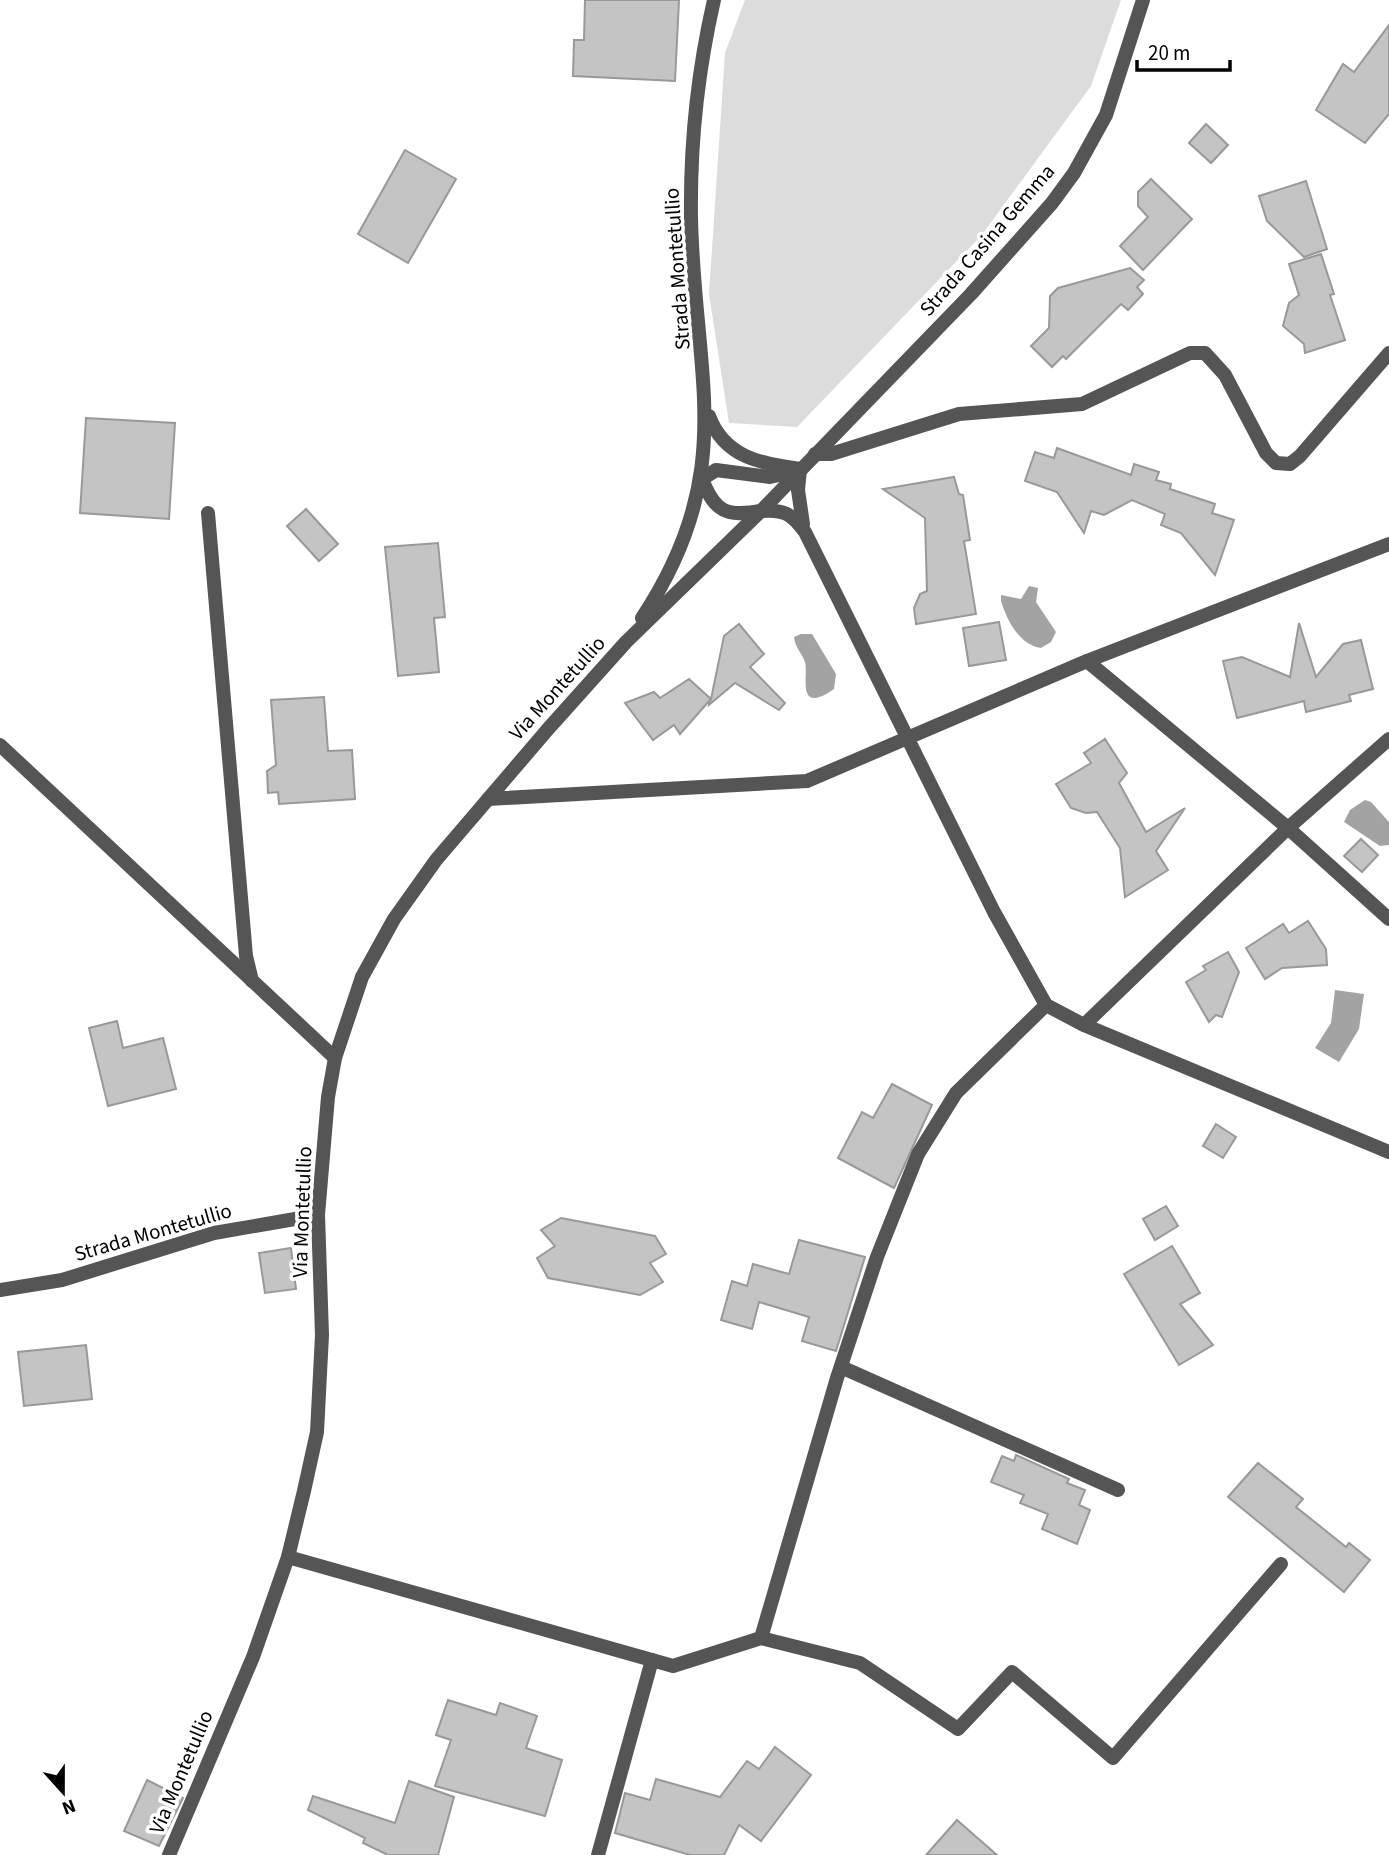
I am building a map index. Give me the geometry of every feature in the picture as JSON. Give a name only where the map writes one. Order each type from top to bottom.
[{"type":"street","name":"Strada Montetullio","points":[[626,642],[674,567],[691,523],[702,479],[706,411],[691,218],[693,133],[713,0]]},
{"type":"street","name":"Strada Casina Gemma","points":[[626,642],[761,511],[971,294],[1052,203],[1074,173],[1106,115],[1143,0]]},
{"type":"street","points":[[815,454],[831,454],[959,415],[1082,404],[1190,353],[1205,353],[1225,375],[1266,453],[1276,463],[1290,464],[1300,456],[1389,353]]},
{"type":"street","points":[[706,411],[715,432],[742,456],[758,463],[800,470]]},
{"type":"street","points":[[800,470],[770,477],[716,470],[702,479],[710,500],[721,510],[739,515],[779,510],[793,516],[805,532],[994,912],[1046,1005],[1084,1026],[1389,1152]]},
{"type":"street","points":[[800,470],[799,509],[805,532]]},
{"type":"street","points":[[208,513],[246,956],[252,981]]},
{"type":"street","points":[[488,799],[807,781],[1087,661],[1389,544]]},
{"type":"street","name":"Via Montetullio","points":[[174,1853],[253,1657],[288,1557],[317,1432],[322,1335],[318,1215],[335,1058],[362,976],[394,919],[436,860],[626,642]]},
{"type":"street","points":[[1087,661],[1288,828],[1389,919]]},
{"type":"street","points":[[1084,1026],[1288,828],[1389,739]]},
{"type":"street","points":[[0,745],[335,1058]]},
{"type":"street","points":[[761,1638],[841,1367],[877,1257],[918,1154],[956,1093],[1046,1005]]},
{"type":"street","name":"Strada Montetullio","points":[[0,1290],[62,1280],[214,1233],[318,1215]]},
{"type":"street","points":[[841,1367],[1118,1490]]},
{"type":"street","points":[[288,1557],[673,1666],[761,1638],[860,1663],[958,1729],[1012,1672],[1113,1758],[1281,1564]]},
{"type":"street","points":[[598,1855],[652,1660]]},
{"type":"shaded area","points":[[745,0],[1121,0],[1091,86],[981,236],[797,427],[729,423],[709,294],[725,53]]},
{"type":"shaded area","points":[[1029,586],[1038,588],[1036,602],[1056,632],[1051,642],[1041,648],[1020,637],[1010,623],[1001,601],[1001,595],[1021,599]]},
{"type":"shaded area","points":[[812,634],[836,674],[834,689],[822,696],[814,698],[806,691],[805,662],[794,637]]},
{"type":"shaded area","points":[[1365,800],[1371,802],[1389,822],[1389,845],[1380,846],[1344,822],[1350,810]]},
{"type":"shaded area","points":[[1335,990],[1364,994],[1359,1029],[1339,1062],[1315,1048],[1331,1023]]},
{"type":"building","points":[[585,0],[679,0],[675,81],[573,76],[574,40],[584,40]]},
{"type":"building","points":[[1389,25],[1389,114],[1365,143],[1316,110],[1343,64],[1354,72]]},
{"type":"building","points":[[1206,124],[1228,145],[1211,163],[1189,143]]},
{"type":"building","points":[[405,150],[456,179],[408,263],[358,234]]},
{"type":"building","points":[[1151,179],[1192,219],[1143,270],[1120,246],[1148,217],[1138,206],[1138,192]]},
{"type":"building","points":[[1306,181],[1327,249],[1304,257],[1267,221],[1259,196]]},
{"type":"building","points":[[1321,254],[1334,294],[1330,295],[1345,340],[1305,353],[1304,344],[1283,326],[1289,303],[1299,295],[1289,264]]},
{"type":"building","points":[[1130,268],[1144,280],[1137,287],[1143,294],[1128,310],[1121,304],[1066,359],[1063,356],[1052,367],[1031,346],[1049,328],[1050,296],[1058,288]]},
{"type":"building","points":[[86,418],[175,423],[169,519],[80,513]]},
{"type":"building","points":[[1057,448],[1131,475],[1134,464],[1159,472],[1156,480],[1171,484],[1170,489],[1215,504],[1212,513],[1234,520],[1215,575],[1181,533],[1161,525],[1165,514],[1132,500],[1104,515],[1091,511],[1084,533],[1057,492],[1025,481],[1035,452],[1054,458]]},
{"type":"building","points":[[954,477],[959,494],[963,495],[970,540],[964,541],[976,614],[916,624],[914,608],[920,594],[927,591],[925,518],[883,489]]},
{"type":"building","points":[[306,509],[338,544],[319,561],[287,526]]},
{"type":"building","points":[[438,543],[445,617],[434,618],[439,672],[398,676],[385,547]]},
{"type":"building","points":[[999,622],[1006,660],[969,666],[963,628]]},
{"type":"building","points":[[1299,623],[1316,677],[1343,644],[1361,640],[1373,689],[1349,695],[1351,701],[1306,712],[1304,701],[1237,718],[1223,661],[1242,657],[1290,677]]},
{"type":"building","points":[[739,624],[764,654],[750,667],[785,703],[779,710],[735,683],[709,705],[710,700],[680,734],[674,725],[653,740],[625,703],[654,692],[660,698],[689,679],[711,699],[724,636]]},
{"type":"building","points":[[324,697],[328,751],[352,750],[355,799],[279,804],[278,792],[268,793],[267,771],[276,765],[271,700]]},
{"type":"building","points":[[1105,739],[1127,773],[1119,783],[1146,832],[1185,808],[1156,851],[1168,870],[1125,897],[1120,848],[1097,812],[1086,813],[1071,808],[1056,784],[1091,763],[1084,753]]},
{"type":"building","points":[[1361,839],[1378,855],[1362,872],[1344,856]]},
{"type":"building","points":[[1308,921],[1326,949],[1327,965],[1282,968],[1265,979],[1246,948],[1283,924],[1289,933]]},
{"type":"building","points":[[1228,952],[1239,972],[1222,1017],[1216,1015],[1209,1022],[1186,982],[1206,970],[1203,966]]},
{"type":"building","points":[[117,1021],[123,1048],[163,1038],[176,1089],[108,1106],[89,1028]]},
{"type":"building","points":[[892,1084],[932,1105],[894,1188],[838,1158],[862,1112],[873,1118]]},
{"type":"building","points":[[1216,1124],[1236,1137],[1223,1158],[1203,1146]]},
{"type":"building","points":[[1166,1206],[1178,1226],[1155,1240],[1143,1219]]},
{"type":"building","points":[[561,1218],[655,1236],[666,1254],[650,1263],[663,1282],[640,1295],[548,1278],[537,1258],[555,1246],[541,1230]]},
{"type":"building","points":[[799,1240],[865,1257],[836,1351],[802,1341],[809,1317],[759,1302],[752,1329],[721,1320],[732,1281],[747,1286],[753,1264],[789,1274]]},
{"type":"building","points":[[1172,1246],[1200,1293],[1180,1304],[1213,1345],[1179,1365],[1124,1274]]},
{"type":"building","points":[[291,1248],[296,1289],[265,1293],[259,1253]]},
{"type":"building","points":[[86,1345],[92,1399],[24,1406],[18,1352]]},
{"type":"building","points":[[1016,1455],[1069,1479],[1067,1483],[1085,1490],[1079,1505],[1090,1510],[1077,1544],[1042,1529],[1048,1514],[1020,1503],[1024,1495],[991,1482],[1002,1456],[1014,1461]]},
{"type":"building","points":[[1258,1463],[1303,1499],[1296,1507],[1346,1547],[1349,1543],[1370,1560],[1344,1592],[1228,1497]]},
{"type":"building","points":[[448,1700],[496,1715],[500,1703],[537,1716],[526,1748],[562,1760],[545,1816],[435,1786],[451,1740],[436,1735]]},
{"type":"building","points":[[775,1747],[811,1775],[761,1841],[739,1825],[724,1855],[690,1855],[615,1833],[625,1793],[650,1800],[656,1779],[720,1797],[747,1761],[759,1769]]},
{"type":"building","points":[[147,1780],[183,1798],[159,1846],[124,1831]]},
{"type":"building","points":[[409,1781],[454,1797],[438,1855],[388,1855],[363,1843],[365,1838],[308,1810],[313,1796],[395,1823]]},
{"type":"building","points":[[957,1820],[997,1855],[926,1855]]}]
